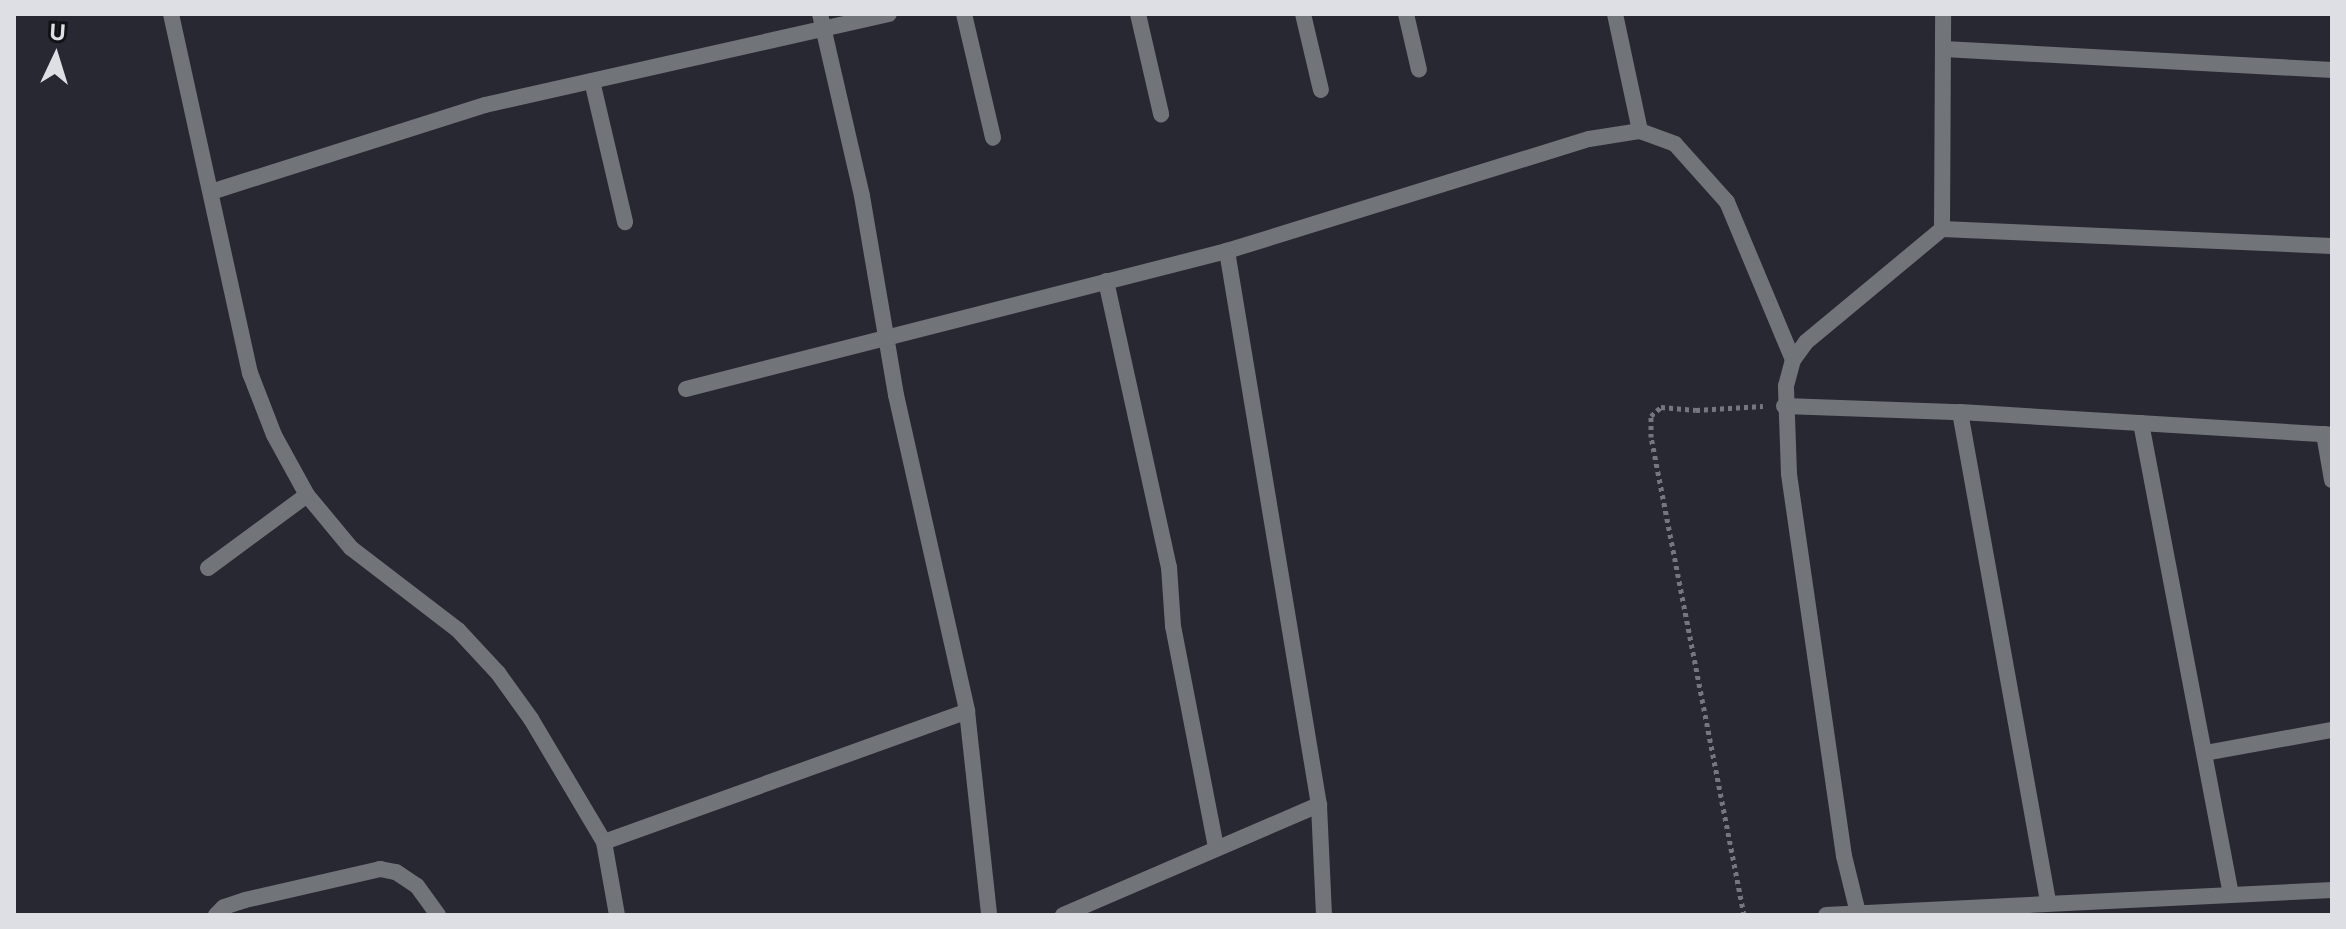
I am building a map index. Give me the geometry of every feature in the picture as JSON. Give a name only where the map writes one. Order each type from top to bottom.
[{"type":"street","points":[[171,14],[250,373],[274,435],[307,495],[351,548],[458,630],[498,673],[531,719],[604,842],[617,915]]},
{"type":"street","points":[[211,192],[485,105],[822,22],[889,14]]},
{"type":"street","points":[[964,14],[993,138]]},
{"type":"street","points":[[1138,14],[1161,114]]},
{"type":"street","points":[[1303,14],[1321,90]]},
{"type":"street","points":[[1406,14],[1419,70]]},
{"type":"street","points":[[1615,14],[1640,131]]},
{"type":"street","points":[[1942,229],[1943,14]]},
{"type":"street","points":[[822,22],[862,196],[886,338],[967,711],[989,915]]},
{"type":"street","points":[[1944,49],[2332,70]]},
{"type":"street","points":[[592,81],[625,222]]},
{"type":"street","points":[[686,389],[1227,251],[1589,139],[1640,131],[1675,144],[1727,202],[1793,360]]},
{"type":"street","points":[[1858,913],[1844,856],[1789,474],[1784,406],[1793,360],[1829,319],[1942,229],[2332,246]]},
{"type":"street","points":[[1227,251],[1319,805],[1324,915]]},
{"type":"street","points":[[1106,281],[1169,567],[1173,626],[1216,847]]},
{"type":"street","points":[[1784,406],[1960,412],[2328,434],[2332,480]]},
{"type":"street","points":[[1960,412],[2048,902]]},
{"type":"street","points":[[2141,423],[2231,894]]},
{"type":"street","points":[[208,568],[307,495]]},
{"type":"street","points":[[604,842],[967,711]]},
{"type":"street","points":[[2205,753],[2332,730]]},
{"type":"street","points":[[1063,915],[1319,805]]},
{"type":"street","points":[[216,915],[224,907],[245,900],[380,869],[396,872],[417,886],[438,915]]},
{"type":"street","points":[[1826,915],[2332,890]]},
{"type":"path","points":[[1744,915],[1651,437],[1651,416],[1661,407],[1696,410],[1784,406]]}]
